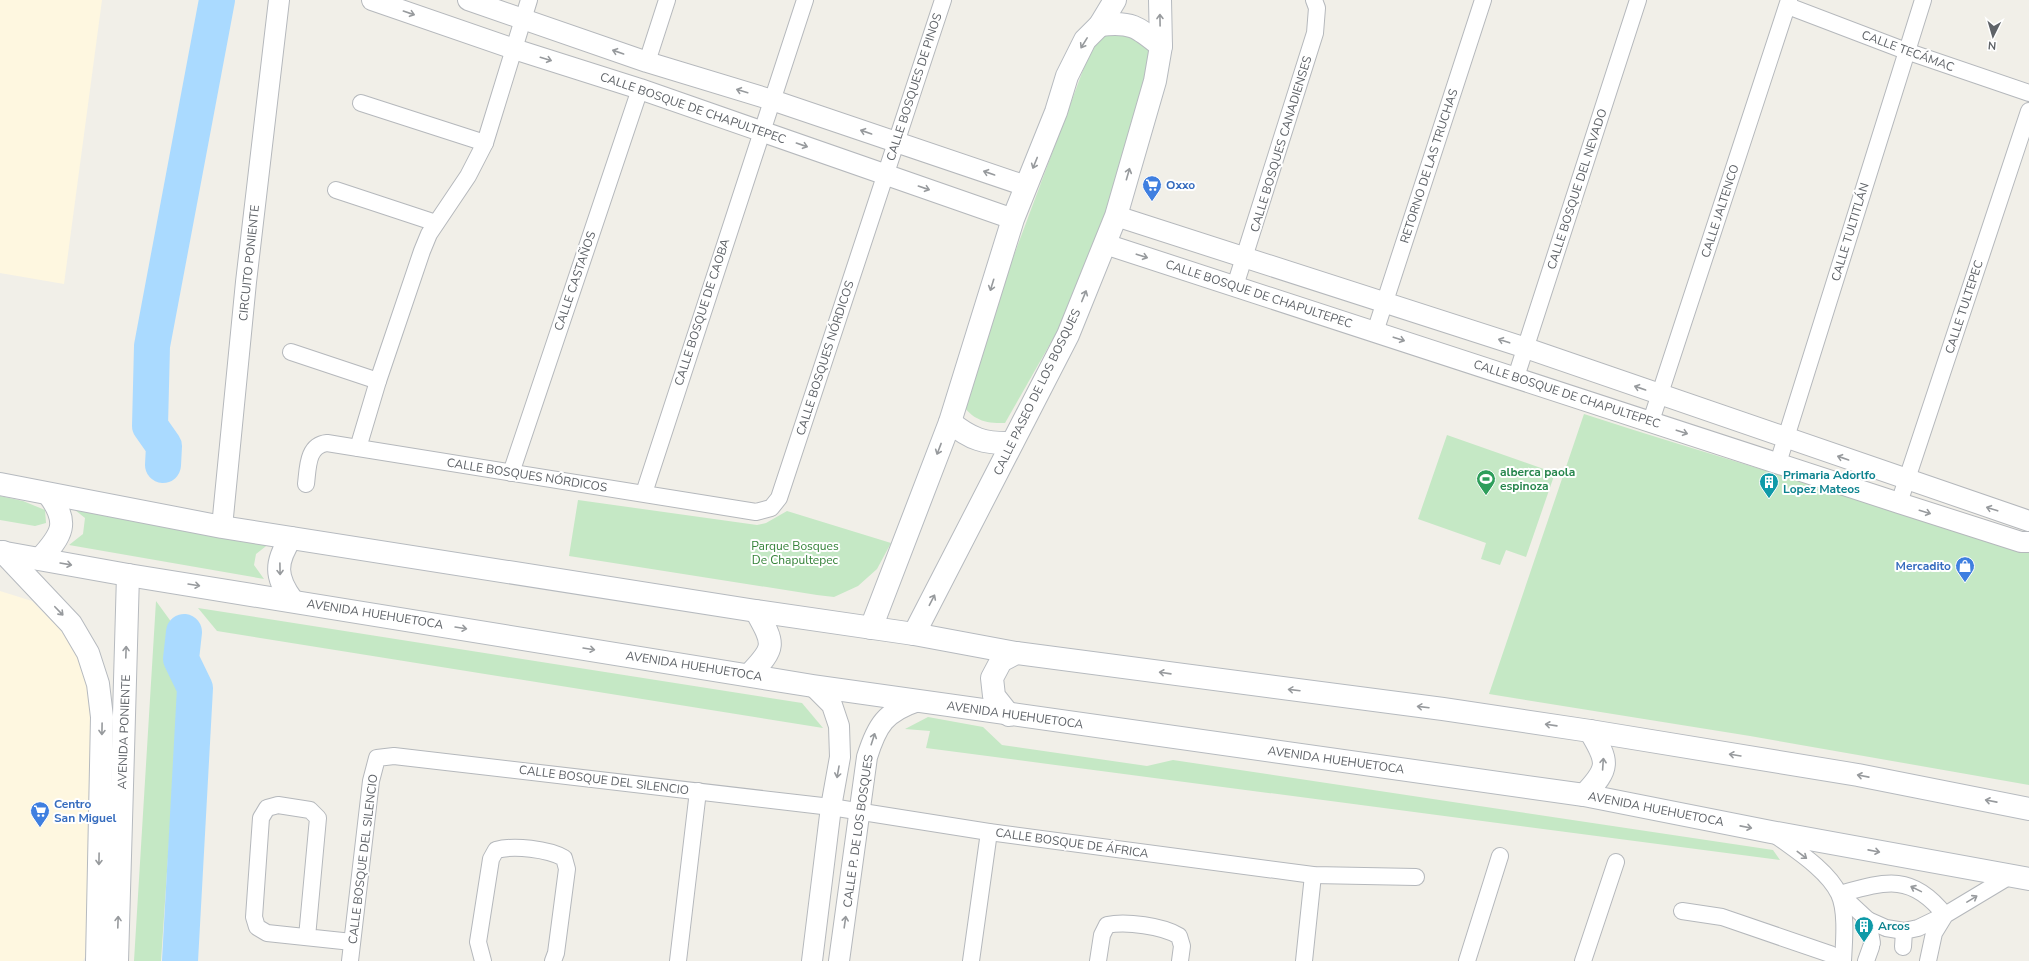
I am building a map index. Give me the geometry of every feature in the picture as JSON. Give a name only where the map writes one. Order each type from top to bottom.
[{"type":"main road","points":[[871,628],[950,422],[1013,219],[1056,112],[1067,76],[1085,40],[1100,25],[1115,0]]},
{"type":"main road","name":"CALLE PASEO DE LOS BOSQUES","points":[[914,634],[1068,335],[1116,216],[1155,81],[1161,46],[1160,0]]},
{"type":"main road","points":[[1100,25],[1119,23],[1142,30],[1161,46]]},
{"type":"main road","points":[[950,422],[963,433],[978,440],[995,444],[1012,443]]},
{"type":"main road","points":[[0,484],[49,495],[222,527],[756,611],[914,634],[1016,653],[1443,709],[1590,731],[1858,775],[2029,809]]},
{"type":"main road","points":[[40,559],[57,541],[62,525],[59,508],[49,495]]},
{"type":"main road","points":[[291,538],[282,552],[278,569],[282,586],[292,600]]},
{"type":"main road","name":"AVENIDA HUEHUETOCA","points":[[1,552],[128,575],[292,600],[813,686],[1009,715],[1584,795],[1771,832],[2019,877]]},
{"type":"main road","name":"AVENIDA PONIENTE","points":[[1,552],[72,624],[88,653],[98,684],[102,717],[96,961]]},
{"type":"main road","name":"AVENIDA PONIENTE","points":[[117,961],[128,575]]},
{"type":"main road","points":[[749,675],[766,658],[771,647],[769,635],[756,611]]},
{"type":"main road","points":[[1009,715],[994,696],[992,678],[1001,661],[1016,653]]},
{"type":"main road","points":[[1584,795],[1600,778],[1604,766],[1603,752],[1590,731]]},
{"type":"street","name":"CIRCUITO PONIENTE","points":[[222,527],[246,282],[279,0]]},
{"type":"street","name":"CALLE BOSQUE DE CHAPULTEPEC","points":[[372,0],[514,49],[640,89],[1013,219]]},
{"type":"street","points":[[468,0],[647,62],[772,100],[1026,186]]},
{"type":"street","points":[[358,448],[378,381],[422,251],[436,223],[468,176],[485,143],[529,0]]},
{"type":"street","points":[[647,62],[668,0]]},
{"type":"street","name":"CALLE BOSQUE DE CAOBA","points":[[644,493],[805,0]]},
{"type":"street","name":"CALLE BOSQUES DE PINOS","points":[[885,174],[897,142],[943,0]]},
{"type":"street","name":"CALLE BOSQUES CANADIENSES","points":[[1235,286],[1246,257],[1315,32],[1317,8],[1314,0]]},
{"type":"street","name":"RETORNO DE LAS TRUCHAS","points":[[1375,332],[1483,0]]},
{"type":"street","name":"CALLE BOSQUE DEL NEVADO","points":[[1516,377],[1638,0]]},
{"type":"street","name":"CALLE TULTITLÁN","points":[[1778,463],[1923,0]]},
{"type":"street","name":"CALLE TECÁMAC","points":[[1788,3],[1906,51],[2029,93]]},
{"type":"street","name":"CALLE JALTENCO","points":[[1651,421],[1788,3]]},
{"type":"street","name":"CALLE CASTAÑOS","points":[[511,473],[640,89]]},
{"type":"street","points":[[361,103],[485,143]]},
{"type":"street","name":"CALLE TULTEPEC","points":[[1899,503],[2029,111]]},
{"type":"street","name":"CALLE BOSQUES NÓRDICOS","points":[[306,484],[310,456],[316,446],[327,443],[756,512],[771,508],[779,498],[885,174]]},
{"type":"street","points":[[336,190],[436,223]]},
{"type":"street","points":[[1116,216],[1526,348],[2029,521]]},
{"type":"street","name":"CALLE BOSQUE DE CHAPULTEPEC","points":[[1105,244],[1899,503],[2021,542],[2029,542]]},
{"type":"street","points":[[291,352],[378,381]]},
{"type":"street","points":[[812,961],[831,807],[840,757],[839,726],[832,705],[813,686]]},
{"type":"street","name":"CALLE P. DE LOS BOSQUES","points":[[839,961],[861,811],[867,758],[875,732],[893,712],[903,706],[918,701]]},
{"type":"street","name":"CALLE BOSQUE DEL SILENCIO","points":[[350,961],[371,781],[377,758],[394,756],[831,807]]},
{"type":"street","points":[[678,961],[698,791]]},
{"type":"street","points":[[307,937],[318,818],[310,810],[305,808],[272,806],[267,808],[261,818],[255,922],[262,931],[267,933],[352,942]]},
{"type":"street","name":"CALLE BOSQUE DE ÁFRICA","points":[[831,807],[989,832],[1313,875],[1416,877]]},
{"type":"street","points":[[970,961],[989,832]]},
{"type":"street","points":[[1771,832],[1815,865],[1840,894],[1868,920],[1886,928],[1904,931],[1918,928],[2019,877]]},
{"type":"street","points":[[483,961],[478,942],[490,859],[496,850],[507,847],[554,852],[564,858],[567,869],[556,953],[553,961]]},
{"type":"street","points":[[1467,961],[1500,856]]},
{"type":"street","points":[[1583,961],[1616,862]]},
{"type":"street","points":[[1304,961],[1313,875]]},
{"type":"street","points":[[1840,894],[1880,884],[1912,886],[1935,902],[1945,915]]},
{"type":"street","points":[[1682,911],[1722,917],[1830,954],[1843,961],[1845,933],[1840,894]]},
{"type":"street","points":[[1928,961],[1934,933],[1945,915]]},
{"type":"street","points":[[1868,920],[1869,950]]},
{"type":"street","points":[[1098,961],[1102,935],[1107,925],[1118,922],[1169,930],[1179,936],[1182,946],[1180,961]]},
{"type":"street","points":[[1903,953],[1904,931]]},
{"type":"shaded area","points":[[0,0],[102,0],[64,284],[0,273]]},
{"type":"shaded area","name":"Centro San Miguel","points":[[0,591],[32,601],[67,636],[84,664],[95,704],[85,957],[83,961],[0,961]]},
{"type":"green space","points":[[1115,30],[1139,32],[1163,58],[1077,291],[1058,330],[1005,423],[978,419],[968,412],[960,400],[1095,38]]},
{"type":"green space","points":[[1584,414],[1806,483],[2029,546],[2029,785],[1750,736],[1489,694]]},
{"type":"green space","name":"alberca paola espinoza","points":[[1447,435],[1555,473],[1526,557],[1506,550],[1500,565],[1481,559],[1486,543],[1418,519]]},
{"type":"green space","points":[[0,496],[23,501],[45,510],[46,523],[35,526],[0,520]]},
{"type":"green space","name":"Parque Bosques De Chapultepec","points":[[578,500],[757,525],[766,523],[787,511],[891,543],[877,569],[858,586],[834,597],[817,595],[569,556]]},
{"type":"green space","points":[[75,510],[270,543],[256,554],[254,565],[264,579],[69,545],[83,534],[85,518]]},
{"type":"green space","points":[[156,601],[172,623],[172,661],[179,694],[161,961],[134,961]]},
{"type":"green space","points":[[198,608],[802,703],[823,728],[217,631]]},
{"type":"green space","points":[[928,717],[983,727],[1002,745],[1147,766],[1173,760],[1773,850],[1780,860],[926,748],[930,731],[905,729]]},
{"type":"waterway","points":[[163,465],[164,446],[150,426],[152,346],[217,0]]},
{"type":"waterway","points":[[180,961],[195,688],[181,659],[184,632]]},
{"type":"place","name":"Oxxo","points":[[1152,202]]},
{"type":"place","name":"alberca paola espinoza","points":[[1486,496]]},
{"type":"place","name":"Primaria Adorlfo Lopez Mateos","points":[[1769,499]]},
{"type":"place","name":"Mercadito","points":[[1965,583]]},
{"type":"place","name":"Centro San Miguel","points":[[40,828]]},
{"type":"place","name":"Arcos","points":[[1864,943]]}]
